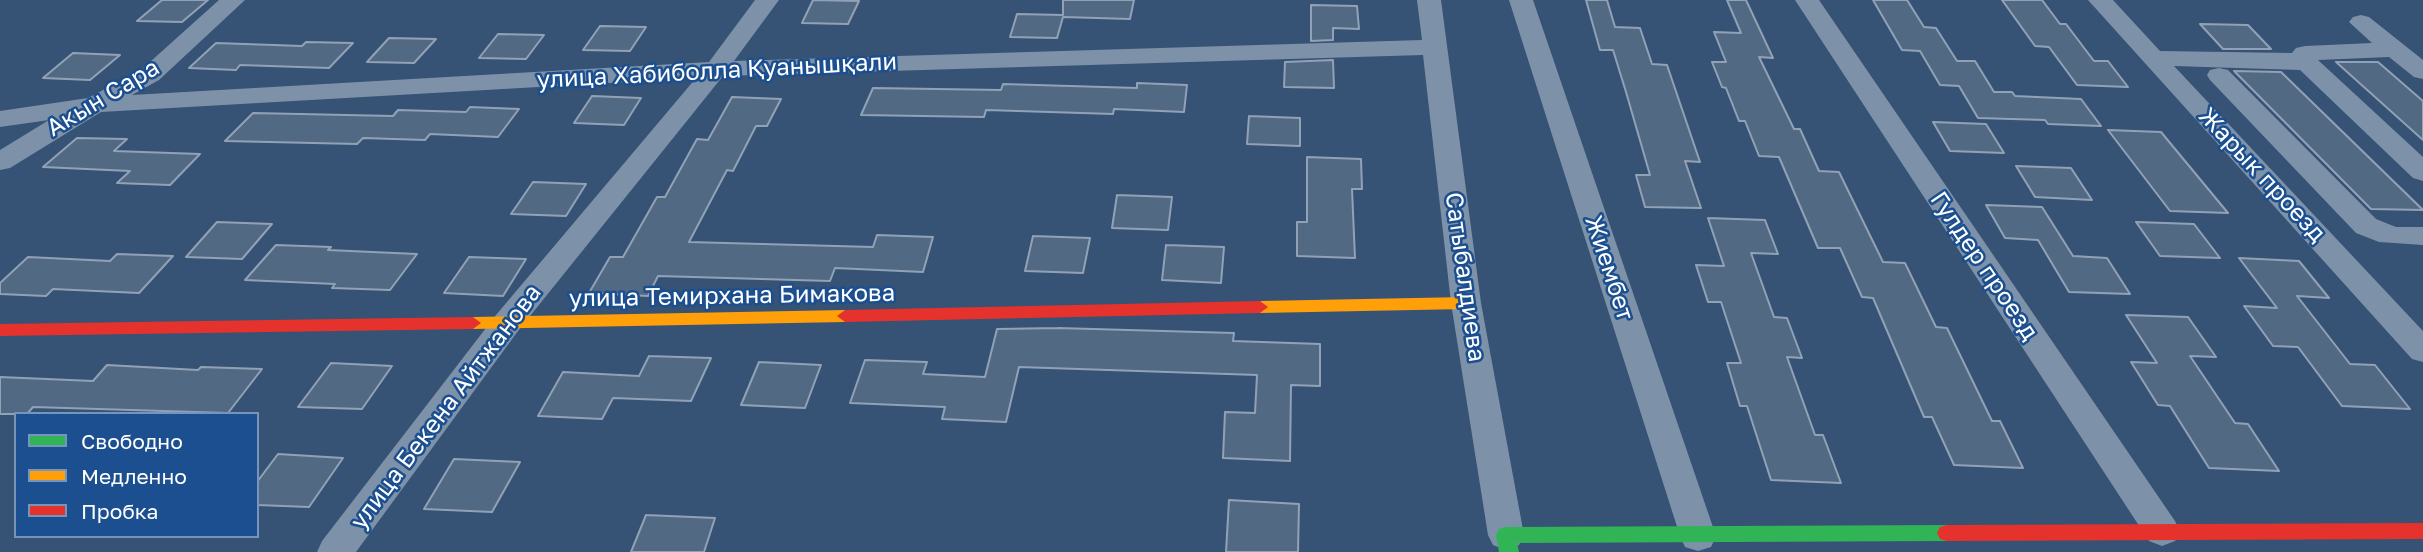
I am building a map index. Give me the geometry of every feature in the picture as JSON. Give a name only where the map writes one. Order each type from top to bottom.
[{"type":"street","name":"Акын Сара","points":[[0,162],[55,127],[150,75],[233,0]]},
{"type":"street","name":"улица Бекена Айтжанова","points":[[335,552],[506,323],[716,69],[768,0]]},
{"type":"street","name":"Сатыбалдиева","points":[[1429,0],[1466,303],[1507,543]]},
{"type":"street","name":"Жиембет","points":[[1521,0],[1698,536]]},
{"type":"street","name":"Гулдер проезд","points":[[1807,0],[2162,531]]},
{"type":"street","name":"Жарык проезд","points":[[2100,0],[2423,351]]},
{"type":"street","points":[[2361,22],[2423,72]]},
{"type":"street","name":"улица Хабиболла Қуанышқали","points":[[0,119],[96,105],[716,69],[1436,47]]},
{"type":"street","points":[[2395,49],[2305,53],[2301,57],[2304,63],[2423,172]]},
{"type":"street","points":[[2155,58],[2290,60],[2304,63]]},
{"type":"street","points":[[2219,75],[2366,226],[2379,233],[2396,236],[2423,236]]},
{"type":"street","name":"улица Темирхана Бимакова","points":[[0,330],[506,323],[1466,303]]},
{"type":"street","points":[[1507,543],[1654,544],[1698,536],[2023,543],[2162,531],[2355,543],[2423,531]]},
{"type":"building","points":[[162,0],[208,0],[182,22],[137,21]]},
{"type":"building","points":[[813,0],[859,1],[848,24],[802,23]]},
{"type":"building","points":[[1063,0],[1134,0],[1130,19],[1063,17],[1057,38],[1010,37],[1017,14],[1063,15]]},
{"type":"building","points":[[1586,0],[1607,0],[1615,27],[1640,28],[1652,64],[1667,65],[1700,162],[1685,161],[1701,208],[1645,207],[1636,175],[1650,175],[1613,50],[1600,50]]},
{"type":"building","points":[[1727,0],[1746,0],[1773,58],[1759,57],[1794,129],[1800,129],[1819,171],[1839,172],[1883,262],[1905,263],[1936,327],[1947,328],[1992,421],[2000,421],[2023,468],[1954,465],[1932,417],[1924,417],[1873,298],[1862,297],[1840,248],[1818,248],[1779,157],[1759,156],[1745,121],[1739,121],[1726,88],[1722,87],[1712,62],[1726,62],[1714,32],[1741,33]]},
{"type":"building","points":[[1873,0],[1907,0],[1924,27],[1936,28],[1957,61],[1975,61],[1994,92],[2012,92],[2015,96],[2081,99],[2101,126],[2048,124],[2045,120],[1978,118],[1959,86],[1940,85],[1920,51],[1902,50]]},
{"type":"building","points":[[2002,0],[2042,0],[2060,24],[2066,24],[2094,61],[2108,61],[2128,87],[2077,85],[2049,47],[2035,46]]},
{"type":"building","points":[[1311,5],[1357,6],[1359,29],[1333,28],[1333,40],[1311,41]]},
{"type":"building","points":[[2200,24],[2248,25],[2271,49],[2223,49]]},
{"type":"building","points":[[600,26],[646,27],[630,51],[583,50]]},
{"type":"building","points":[[498,34],[544,35],[526,59],[479,58]]},
{"type":"building","points":[[389,38],[436,39],[414,63],[367,62]]},
{"type":"building","points":[[306,42],[353,43],[329,68],[240,65],[236,70],[189,68],[216,43],[302,46]]},
{"type":"building","points":[[73,53],[120,55],[90,80],[43,78]]},
{"type":"building","points":[[1333,60],[1334,88],[1284,87],[1285,62]]},
{"type":"building","points":[[2336,62],[2378,62],[2423,101],[2423,140]]},
{"type":"building","points":[[2234,71],[2281,72],[2423,210],[2371,209]]},
{"type":"building","points":[[1137,83],[1187,85],[1184,112],[1114,109],[1113,114],[986,110],[984,117],[861,115],[873,88],[1001,90],[1003,84],[1137,88]]},
{"type":"building","points":[[592,96],[641,98],[624,125],[574,123]]},
{"type":"building","points":[[732,97],[781,99],[767,126],[756,126],[733,171],[727,170],[689,242],[873,247],[877,235],[933,237],[923,272],[835,268],[830,281],[658,276],[648,296],[589,293],[610,257],[623,257],[657,197],[665,197],[697,139],[708,140]]},
{"type":"building","points":[[470,107],[519,109],[498,137],[430,134],[425,140],[363,138],[357,144],[225,141],[253,113],[393,116],[398,110],[466,112]]},
{"type":"building","points":[[1249,116],[1300,118],[1300,146],[1247,144]]},
{"type":"building","points":[[1933,122],[1986,124],[2004,153],[1950,151]]},
{"type":"building","points":[[2108,130],[2161,132],[2228,213],[2170,211]]},
{"type":"building","points":[[77,138],[127,139],[114,151],[200,154],[170,185],[117,183],[130,171],[43,167]]},
{"type":"building","points":[[1307,157],[1361,159],[1362,189],[1352,189],[1355,258],[1297,256],[1297,222],[1307,222]]},
{"type":"building","points":[[2016,166],[2071,168],[2092,200],[2035,197]]},
{"type":"building","points":[[533,182],[586,184],[566,216],[511,214]]},
{"type":"building","points":[[1117,195],[1172,197],[1168,230],[1112,228]]},
{"type":"building","points":[[1986,205],[2042,207],[2073,256],[2107,258],[2130,294],[2069,292],[2038,240],[2005,238]]},
{"type":"building","points":[[1708,218],[1765,220],[1778,254],[1751,253],[1774,317],[1787,318],[1802,358],[1787,357],[1815,435],[1823,435],[1841,483],[1771,480],[1747,406],[1740,406],[1727,363],[1741,363],[1721,302],[1708,302],[1696,265],[1724,266]]},
{"type":"building","points":[[217,222],[272,224],[242,259],[186,257]]},
{"type":"building","points":[[2136,222],[2194,224],[2220,258],[2160,256]]},
{"type":"building","points":[[1033,236],[1090,238],[1083,273],[1025,271]]},
{"type":"building","points":[[276,245],[417,254],[390,290],[332,288],[335,284],[245,280]]},
{"type":"building","points":[[1166,245],[1224,247],[1221,283],[1162,280]]},
{"type":"building","points":[[117,254],[173,256],[139,293],[53,289],[46,296],[0,294],[0,283],[28,257],[110,261]]},
{"type":"building","points":[[469,257],[526,259],[503,296],[444,293]]},
{"type":"building","points":[[2239,258],[2299,261],[2329,298],[2297,296],[2350,364],[2375,365],[2410,409],[2342,406],[2298,347],[2273,346],[2244,306],[2277,308]]},
{"type":"building","points":[[2126,315],[2188,317],[2216,357],[2190,356],[2235,423],[2248,424],[2279,471],[2209,468],[2170,406],[2158,405],[2131,362],[2157,363]]},
{"type":"building","points":[[997,329],[1234,333],[1233,341],[1320,344],[1320,386],[1291,385],[1290,461],[1223,458],[1225,412],[1255,413],[1257,375],[1019,367],[1006,422],[942,419],[945,407],[850,403],[865,360],[927,362],[923,374],[985,377]]},
{"type":"building","points":[[649,356],[711,358],[691,401],[613,398],[602,419],[538,416],[563,372],[639,376]]},
{"type":"building","points":[[759,362],[821,365],[805,408],[741,405]]},
{"type":"building","points":[[331,363],[392,366],[362,409],[298,407]]},
{"type":"building","points":[[107,365],[198,370],[201,367],[262,369],[229,412],[33,407],[29,412],[0,414],[0,377],[93,381]]},
{"type":"building","points":[[278,454],[343,458],[309,507],[259,505],[259,479]]},
{"type":"building","points":[[454,459],[520,462],[492,512],[424,509]]},
{"type":"building","points":[[1229,500],[1299,504],[1298,552],[1226,552]]},
{"type":"building","points":[[646,515],[715,518],[704,552],[631,552]]},
{"type":"traffic: fast","points":[[1509,552],[1506,535],[1947,533]]},
{"type":"traffic: slow","points":[[1260,307],[1466,303]]},
{"type":"traffic: slow","points":[[473,323],[845,316]]},
{"type":"traffic: jam","points":[[845,316],[1260,307]]},
{"type":"traffic: jam","points":[[0,330],[473,323]]},
{"type":"traffic: jam","points":[[1947,533],[2423,531]]}]
